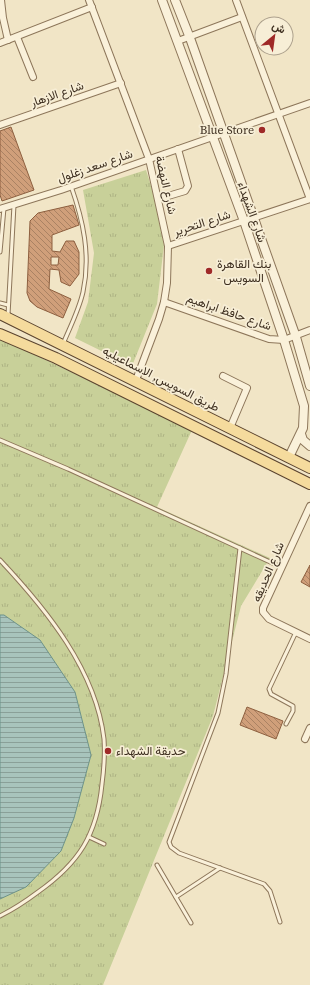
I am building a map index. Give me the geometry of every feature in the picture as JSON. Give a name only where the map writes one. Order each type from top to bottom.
[{"type":"main road","name":"طريق السويس, الاسماعيليه","points":[[6,317],[136,380],[310,468]]},
{"type":"main road","points":[[6,317],[3,335],[56,358],[310,484]]},
{"type":"street","points":[[0,0],[2,18],[8,40]]},
{"type":"street","name":"شارع النهضة","points":[[89,0],[149,159],[168,246],[168,277],[164,302],[136,380]]},
{"type":"street","name":"شارع الشهداء","points":[[162,0],[244,221],[284,340],[304,406],[305,421],[301,434],[288,457]]},
{"type":"street","name":"شارع الشهداء","points":[[175,0],[190,38],[296,336],[310,386]]},
{"type":"street","points":[[236,0],[310,199]]},
{"type":"street","points":[[0,43],[92,7]]},
{"type":"street","points":[[178,41],[190,38],[242,17]]},
{"type":"street","points":[[17,36],[33,77]]},
{"type":"street","name":"شارع الازهار","points":[[0,125],[121,83]]},
{"type":"street","name":"شارع سعد زغلول","points":[[2,208],[212,138],[310,103]]},
{"type":"street","points":[[158,199],[185,190],[188,186],[178,149]]},
{"type":"street","name":"شارع التحرير","points":[[168,246],[310,199]]},
{"type":"street","name":"شارع حافظ ابراهيم","points":[[164,302],[269,338],[284,340],[310,330]]},
{"type":"street","points":[[223,376],[247,388],[230,428]]},
{"type":"street","points":[[301,434],[303,440],[310,446]]},
{"type":"street","name":"شارع الحديقه","points":[[296,632],[270,619],[263,612],[281,567],[310,506]]},
{"type":"street","points":[[296,632],[310,639]]},
{"type":"street","points":[[305,739],[310,728]]},
{"type":"lane","points":[[63,344],[77,311],[86,273],[86,254],[81,216],[71,186]]},
{"type":"lane","points":[[6,317],[14,205]]},
{"type":"lane","points":[[0,252],[2,208]]},
{"type":"lane","points":[[0,303],[8,305]]},
{"type":"lane","points":[[0,440],[68,469],[281,567]]},
{"type":"lane","points":[[240,548],[226,674],[218,714],[169,842],[174,851],[264,884],[270,892],[280,922]]},
{"type":"lane","points":[[0,560],[27,592],[70,648],[91,691],[99,714],[104,739],[104,764],[99,808],[89,837],[72,864],[57,878],[13,909],[0,916]]},
{"type":"lane","points":[[286,724],[294,711],[293,706],[271,694],[269,690],[296,632]]},
{"type":"lane","points":[[89,837],[104,844]]},
{"type":"lane","points":[[157,865],[191,923]]},
{"type":"lane","points":[[176,897],[220,868]]},
{"type":"green space","points":[[146,170],[153,192],[164,245],[157,304],[132,366],[75,338],[88,302],[94,253],[83,190]]},
{"type":"green space","points":[[0,338],[192,430],[157,507],[270,558],[241,606],[213,716],[103,985],[0,985]]},
{"type":"water","points":[[0,615],[4,615],[40,640],[75,692],[91,755],[74,818],[61,851],[26,887],[0,899]]},
{"type":"building","points":[[11,127],[34,190],[2,201],[0,195],[0,131]]},
{"type":"building","points":[[73,205],[79,225],[52,235],[52,251],[60,252],[66,241],[74,241],[79,252],[79,274],[70,286],[61,282],[59,270],[50,269],[49,289],[71,299],[63,318],[37,307],[30,301],[27,293],[30,221],[38,213]],"holes":[[[51,257],[59,257],[58,265],[51,265]]]},
{"type":"building","points":[[310,565],[310,587],[301,582]]},
{"type":"building","points":[[247,707],[283,721],[276,739],[240,725]]},
{"type":"place","name":"Blue Store","points":[[262,130]]},
{"type":"place","name":"بنك القاهرة - السويس","points":[[209,271]]},
{"type":"place","name":"حديقة الشهداء","points":[[108,751]]}]
